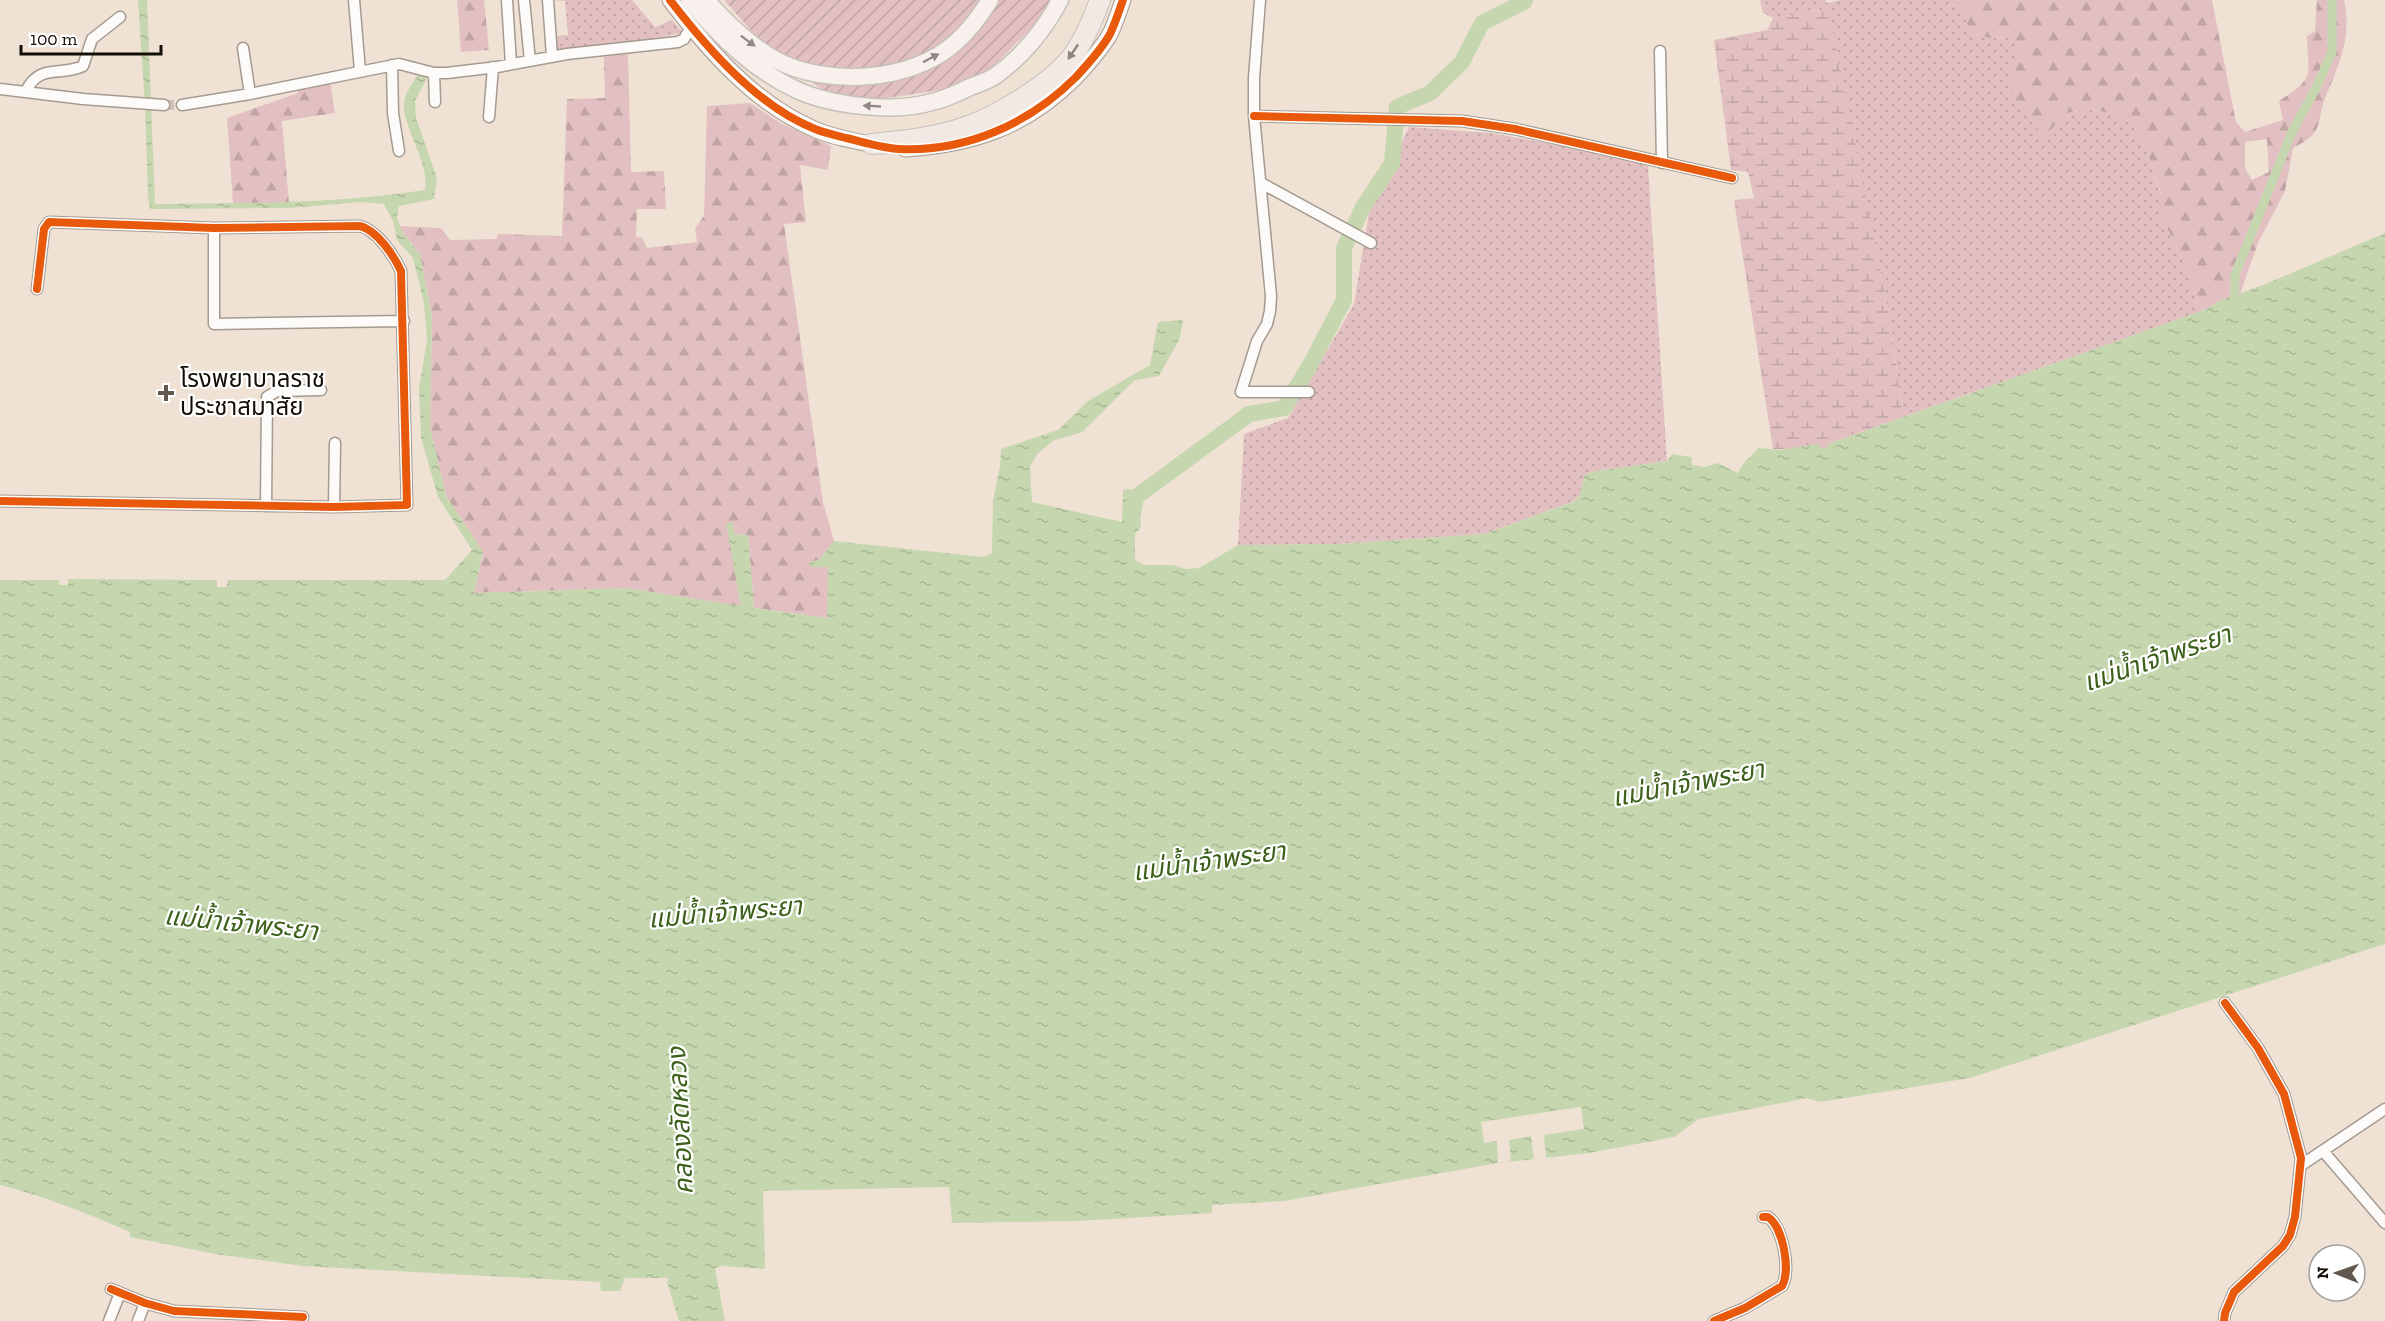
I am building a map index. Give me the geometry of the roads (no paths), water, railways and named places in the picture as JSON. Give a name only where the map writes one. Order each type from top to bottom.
[{"type":"highway","points":[[872,144],[917,139],[964,128],[1019,101],[1063,67],[1091,25],[1100,0]]},
{"type":"main road","points":[[689,0],[724,39],[739,52],[797,90],[853,105],[888,107],[930,103],[994,77],[1026,48],[1054,12],[1060,0]]},
{"type":"main road","points":[[706,0],[738,33],[777,60],[802,70],[828,76],[861,77],[896,72],[929,60],[954,45],[978,20],[990,0]]},
{"type":"street","points":[[354,0],[360,71]]},
{"type":"street","points":[[507,0],[511,64]]},
{"type":"street","points":[[524,0],[530,61]]},
{"type":"street","points":[[548,0],[552,57]]},
{"type":"street","points":[[670,0],[716,56],[768,103],[815,129],[899,149],[936,147],[978,138],[1023,120],[1056,97],[1083,69],[1110,34],[1123,0]]},
{"type":"street","points":[[1260,0],[1254,78],[1254,116],[1270,311],[1257,341],[1241,392],[1309,392]]},
{"type":"street","points":[[26,91],[34,78],[43,73],[83,66],[92,39],[120,17]]},
{"type":"street","points":[[182,105],[250,94],[392,65],[410,66],[435,73],[678,42],[684,39],[691,27]]},
{"type":"street","points":[[243,48],[250,94]]},
{"type":"street","points":[[1660,51],[1662,163]]},
{"type":"street","points":[[392,65],[393,113],[399,151]]},
{"type":"street","points":[[489,117],[493,67]]},
{"type":"street","points":[[435,73],[435,102]]},
{"type":"street","points":[[0,89],[161,105]]},
{"type":"street","points":[[1254,116],[1462,121],[1515,129],[1732,178]]},
{"type":"street","points":[[1260,183],[1367,242]]},
{"type":"street","points":[[0,501],[334,507],[407,505],[401,271],[396,261],[369,228],[360,226],[214,228],[49,222],[44,229],[37,289]]},
{"type":"street","points":[[214,228],[214,324],[404,321]]},
{"type":"street","points":[[266,506],[267,397],[277,391],[321,390]]},
{"type":"street","points":[[334,507],[335,443]]},
{"type":"street","points":[[2224,1321],[2234,1292],[2283,1246],[2290,1234],[2295,1216],[2301,1158],[2284,1094],[2258,1048],[2225,1003]]},
{"type":"street","points":[[2300,1166],[2385,1109]]},
{"type":"street","points":[[2323,1150],[2385,1223]]},
{"type":"street","points":[[1714,1321],[1759,1300],[1782,1286],[1785,1281],[1786,1262],[1777,1225],[1768,1217],[1764,1217]]},
{"type":"street","points":[[109,1321],[116,1291],[173,1316],[303,1317]]},
{"type":"street","points":[[138,1321],[145,1303]]},
{"type":"water","points":[[138,0],[147,0],[155,204],[324,200],[425,190],[423,166],[404,108],[406,95],[419,73],[427,78],[415,101],[416,118],[437,178],[434,199],[399,206],[397,218],[403,233],[420,254],[432,317],[430,427],[446,496],[483,552],[474,593],[626,588],[741,606],[726,523],[733,522],[734,534],[748,535],[754,608],[827,618],[828,567],[809,567],[810,562],[819,560],[834,541],[983,557],[992,553],[993,501],[1001,449],[1058,430],[1088,401],[1150,365],[1158,322],[1183,320],[1180,338],[1159,376],[1135,380],[1082,432],[1053,441],[1037,454],[1030,467],[1032,502],[1122,522],[1123,490],[1131,489],[1141,524],[1135,534],[1135,560],[1145,565],[1173,565],[1186,569],[1199,568],[1238,545],[1338,544],[1484,534],[1573,502],[1580,495],[1584,476],[1590,472],[1667,461],[1672,454],[1691,457],[1692,465],[1704,467],[1718,463],[1738,473],[1758,448],[1779,450],[1817,444],[1822,449],[1827,448],[1828,444],[2207,309],[2219,301],[2266,284],[2385,233],[2385,944],[1970,1078],[1820,1102],[1807,1098],[1699,1119],[1674,1137],[1589,1153],[1498,1163],[1284,1201],[1212,1205],[1212,1213],[1079,1221],[952,1223],[949,1187],[763,1191],[765,1269],[722,1266],[715,1268],[725,1321],[679,1321],[667,1282],[669,1278],[625,1278],[620,1291],[601,1291],[600,1282],[303,1266],[215,1254],[130,1237],[130,1232],[82,1212],[0,1185],[0,580],[59,580],[59,585],[68,585],[68,579],[217,580],[217,587],[227,587],[228,580],[445,580],[472,550],[438,497],[421,438],[419,388],[427,340],[424,303],[413,258],[397,240],[393,221],[384,204],[361,202],[289,208],[150,209]]},
{"type":"waterway","points":[[1132,519],[1136,497],[1249,414],[1284,408],[1310,365],[1344,300],[1344,248],[1363,207],[1392,163],[1397,107],[1430,93],[1462,62],[1482,23],[1525,0]]},
{"type":"waterway","points":[[2234,307],[2235,274],[2292,132],[2332,52],[2332,0]]},
{"type":"tunnel","points":[[164,105],[182,105]]},
{"type":"place","name":"โรงพยาบาลราช ประชาสมาสัย","points":[[166,393]]},
{"type":"water label","name":"แม่น้ำเจ้าพระยา","points":[[2157,658]]},
{"type":"water label","name":"แม่น้ำเจ้าพระยา","points":[[1688,783]]},
{"type":"water label","name":"แม่น้ำเจ้าพระยา","points":[[1209,861]]},
{"type":"water label","name":"แม่น้ำเจ้าพระยา","points":[[725,912]]},
{"type":"water label","name":"แม่น้ำเจ้าพระยา","points":[[241,923]]},
{"type":"water label","name":"คลองลัดหลวง","points":[[680,1121]]}]
